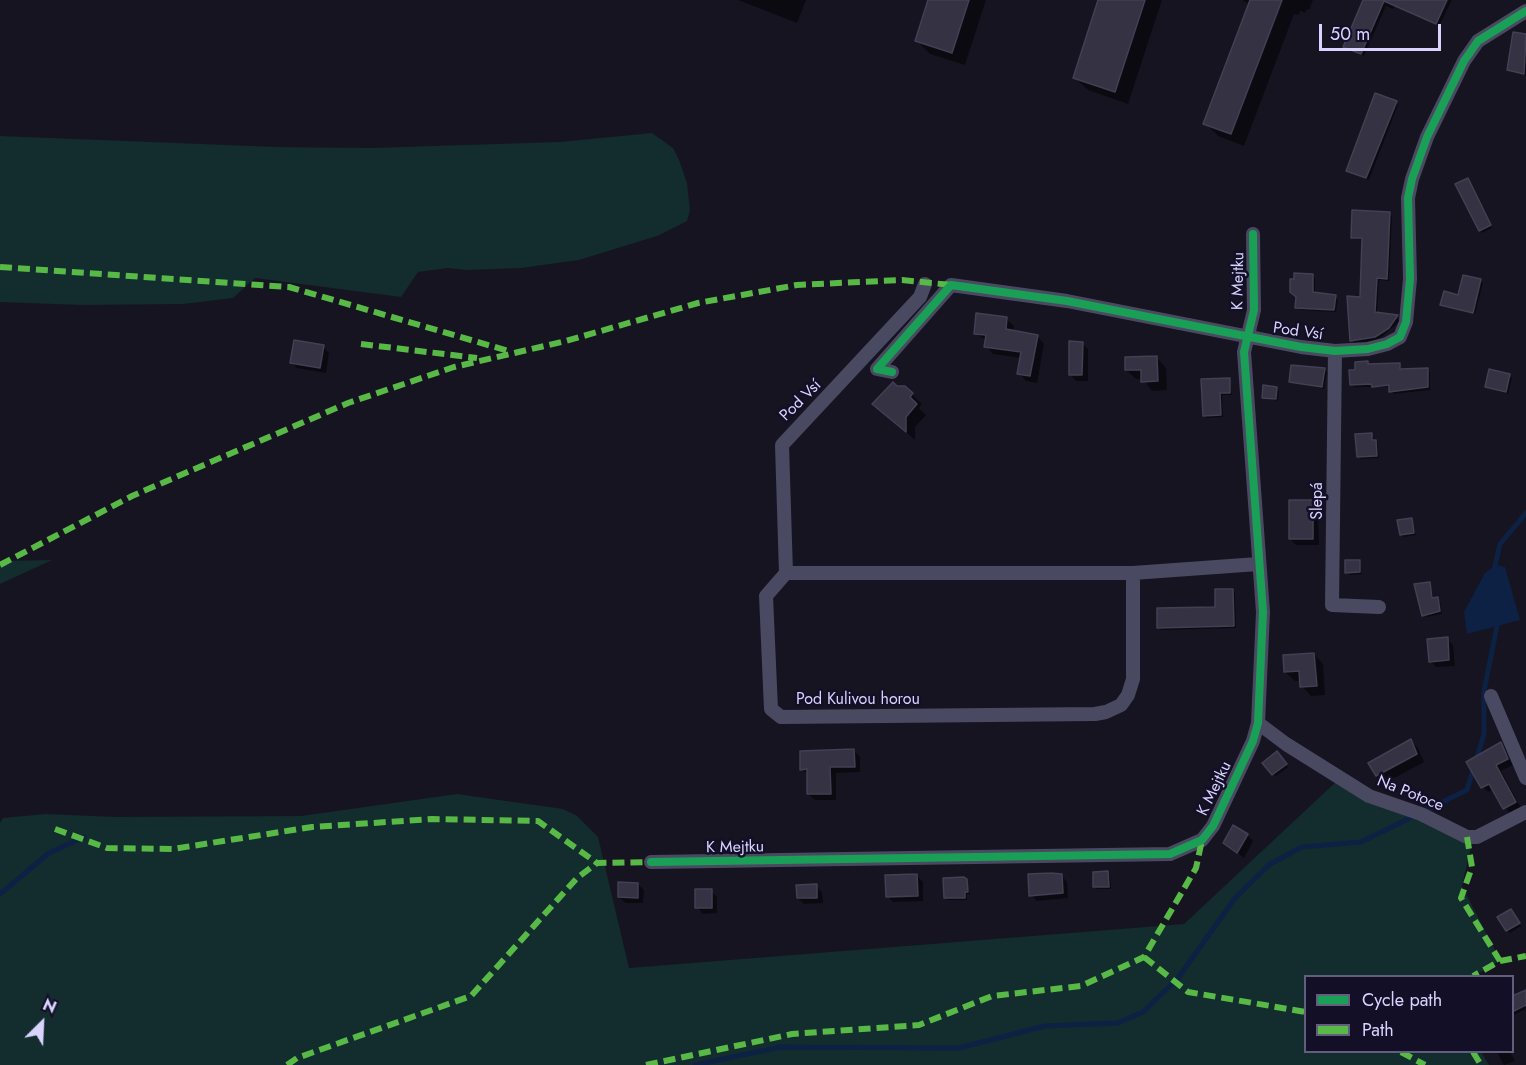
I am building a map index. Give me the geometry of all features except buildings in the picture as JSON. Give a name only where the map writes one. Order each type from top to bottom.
[{"type":"street","name":"Pod Vsí","points":[[892,372],[877,369],[951,285],[1067,301],[1248,339],[1335,351],[1368,349],[1387,344],[1400,337],[1406,322],[1410,279],[1408,198],[1412,179],[1427,137],[1464,61],[1478,41],[1526,11]]},
{"type":"street","name":"K Mejtku","points":[[651,862],[1170,854],[1202,840],[1213,826],[1253,741],[1258,723],[1263,612],[1244,352],[1254,310],[1253,234]]},
{"type":"street","name":"Pod Vsí","points":[[786,573],[782,446],[920,297],[925,284]]},
{"type":"street","name":"Slepá","points":[[1335,351],[1332,605],[1379,607]]},
{"type":"street","points":[[786,573],[1132,573],[1258,564]]},
{"type":"street","name":"Pod Kulivou horou","points":[[786,573],[766,596],[771,709],[781,717],[1095,714],[1106,712],[1121,705],[1128,695],[1133,679],[1132,573]]},
{"type":"street","points":[[1491,696],[1526,778]]},
{"type":"street","name":"Na Potoce","points":[[1258,723],[1286,744],[1369,796],[1421,814],[1467,837],[1477,837],[1526,812]]},
{"type":"green space","points":[[652,133],[673,148],[679,160],[687,183],[690,210],[687,221],[657,236],[579,260],[521,268],[467,270],[448,268],[418,272],[401,297],[255,278],[233,298],[183,304],[82,305],[0,302],[0,136],[277,147],[371,148],[560,142]]},
{"type":"green space","points":[[52,560],[0,584],[0,561]]},
{"type":"green space","points":[[1338,780],[1473,838],[1462,886],[1500,960],[1477,975],[1304,975],[1304,1053],[1482,1053],[1489,1065],[0,1065],[0,823],[3,818],[45,814],[117,817],[301,816],[457,794],[563,809],[577,816],[598,837],[629,968],[1184,924]]},
{"type":"water","points":[[1496,565],[1505,567],[1520,620],[1467,634],[1464,612],[1485,573]]},
{"type":"waterway","points":[[1494,570],[1500,544],[1526,513]]},
{"type":"waterway","points":[[695,1065],[781,1047],[959,1048],[1045,1026],[1118,1023],[1143,1012],[1178,978],[1235,898],[1270,864],[1302,847],[1361,842],[1467,790],[1484,734],[1484,691],[1497,626],[1496,620]]},
{"type":"waterway","points":[[0,894],[49,853],[84,837]]},
{"type":"marked path","points":[[0,267],[289,287],[512,352]]},
{"type":"marked path","points":[[0,565],[132,496],[348,403],[454,367],[566,341],[698,303],[797,285],[902,280],[951,285]]},
{"type":"marked path","points":[[361,344],[477,358]]},
{"type":"marked path","points":[[55,829],[107,848],[173,849],[312,827],[432,819],[538,821],[597,863]]},
{"type":"marked path","points":[[1467,837],[1472,867],[1461,898],[1500,961],[1475,975]]},
{"type":"marked path","points":[[646,1065],[792,1034],[919,1025],[992,996],[1081,986],[1144,957],[1196,868],[1202,840]]},
{"type":"marked path","points":[[287,1065],[297,1058],[471,996],[577,878],[597,863],[651,862]]},
{"type":"marked path","points":[[1500,961],[1526,956]]},
{"type":"marked path","points":[[1144,957],[1188,992],[1304,1012]]},
{"type":"marked path","points":[[1403,1053],[1425,1065]]},
{"type":"marked path","points":[[1474,1053],[1481,1065]]},
{"type":"cycle path","points":[[892,372],[877,369],[951,285],[1067,301],[1301,347],[1335,351],[1368,349],[1387,344],[1400,337],[1406,322],[1410,279],[1408,198],[1412,179],[1427,137],[1464,61],[1478,41],[1526,11]]},
{"type":"cycle path","points":[[651,862],[1170,854],[1202,840],[1213,826],[1253,741],[1258,723],[1263,612],[1244,352],[1254,310],[1253,234]]}]
